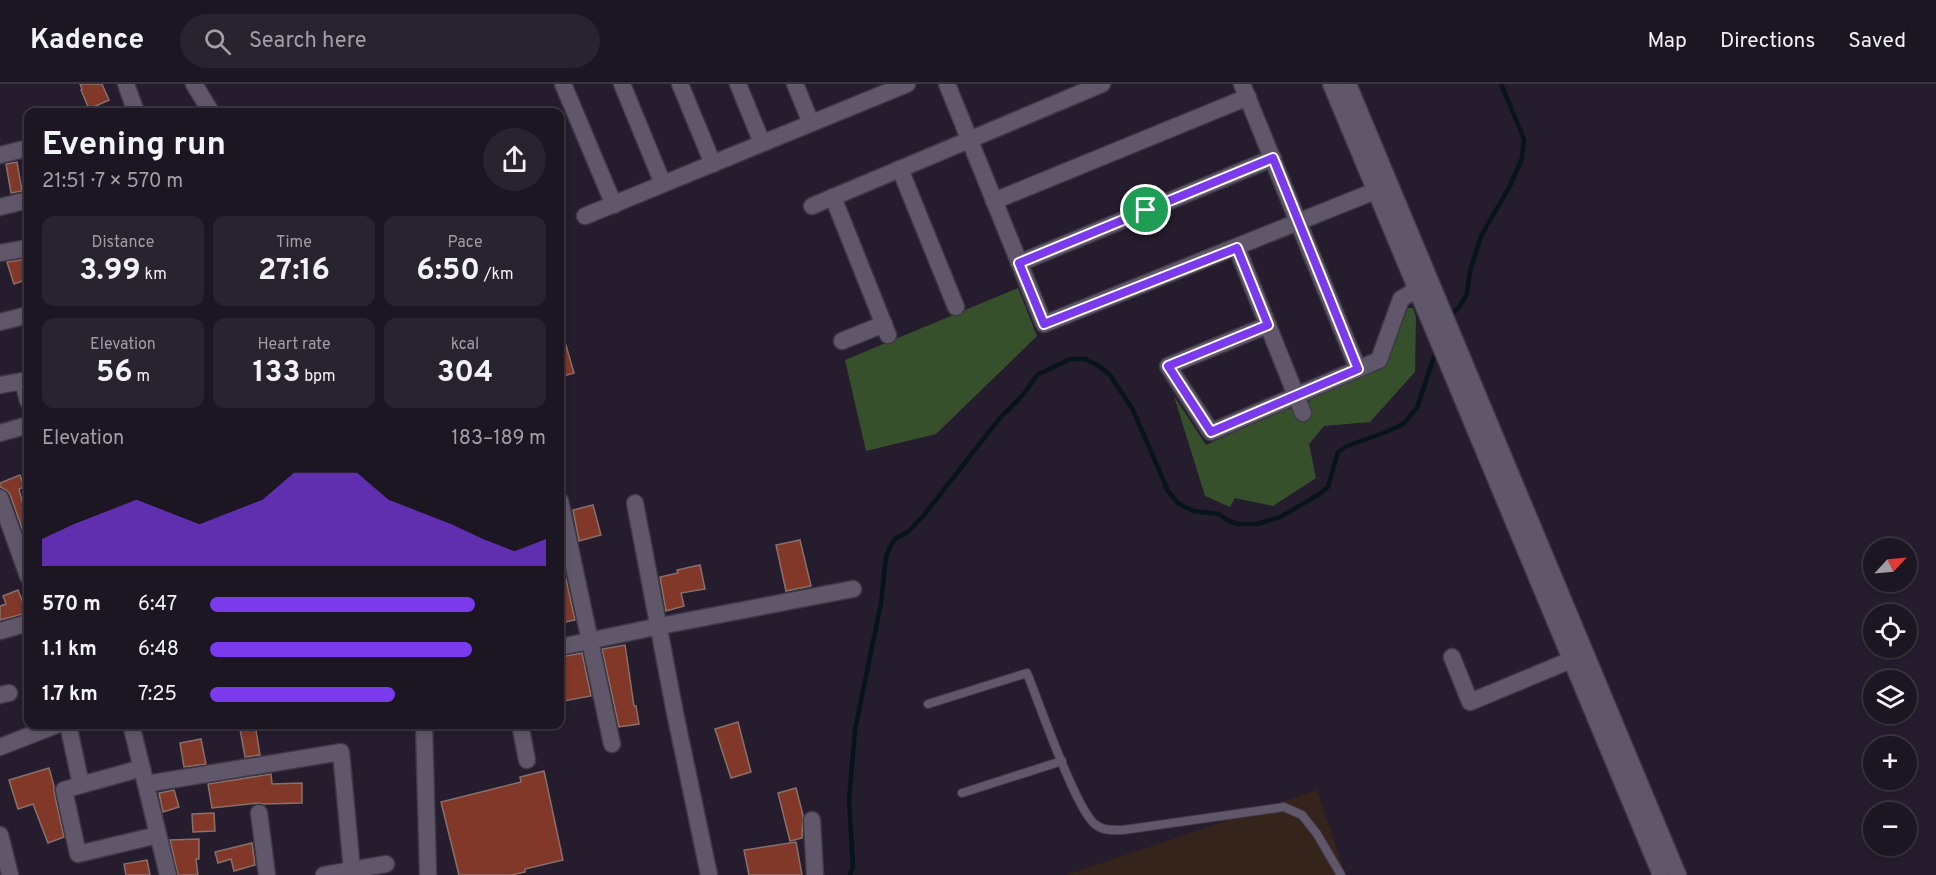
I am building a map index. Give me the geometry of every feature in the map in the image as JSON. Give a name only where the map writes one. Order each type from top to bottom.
[{"type":"street","points":[[126,84],[135,108]]},
{"type":"street","points":[[194,84],[209,108]]},
{"type":"street","points":[[563,84],[614,205]]},
{"type":"street","points":[[622,84],[663,184]]},
{"type":"street","points":[[680,84],[713,164]]},
{"type":"street","points":[[738,84],[762,143]]},
{"type":"street","points":[[795,84],[811,123]]},
{"type":"street","points":[[585,216],[907,84]]},
{"type":"street","points":[[947,84],[1044,324],[1376,192]]},
{"type":"street","points":[[812,206],[1102,84]]},
{"type":"street","points":[[1331,84],[1661,875]]},
{"type":"street","points":[[1348,84],[1678,875]]},
{"type":"street","points":[[994,201],[1245,91],[1358,369]]},
{"type":"street","points":[[0,155],[24,149]]},
{"type":"street","points":[[1019,263],[1273,158]]},
{"type":"street","points":[[900,169],[956,307]]},
{"type":"street","points":[[833,197],[886,330],[842,341]]},
{"type":"street","points":[[0,207],[24,201]]},
{"type":"street","points":[[1237,248],[1303,413]]},
{"type":"street","points":[[0,253],[24,249]]},
{"type":"street","points":[[1268,325],[1168,366],[1211,432],[1379,360],[1401,299],[1416,290]]},
{"type":"street","points":[[0,322],[24,316]]},
{"type":"street","points":[[0,385],[24,380]]},
{"type":"street","points":[[0,432],[24,426]]},
{"type":"street","points":[[0,498],[24,565]]},
{"type":"street","points":[[635,503],[709,875]]},
{"type":"street","points":[[564,519],[612,744]]},
{"type":"street","points":[[564,647],[660,626],[853,590]]},
{"type":"street","points":[[0,631],[24,623]]},
{"type":"street","points":[[1452,657],[1470,702],[1571,660]]},
{"type":"street","points":[[0,747],[46,729]]},
{"type":"street","points":[[69,729],[81,785]]},
{"type":"street","points":[[132,729],[168,875]]},
{"type":"street","points":[[424,729],[428,875]]},
{"type":"street","points":[[521,729],[527,760]]},
{"type":"street","points":[[158,835],[78,854],[64,790],[81,785],[144,776],[341,752],[352,870]]},
{"type":"street","points":[[259,813],[267,875]]},
{"type":"street","points":[[812,820],[815,875]]},
{"type":"street","points":[[0,835],[9,875]]},
{"type":"street","points":[[324,875],[386,864]]},
{"type":"lane","points":[[928,704],[1028,673],[1069,780],[1095,825],[1108,831],[1123,830],[1284,807],[1302,815],[1317,834],[1341,875]]},
{"type":"lane","points":[[962,793],[1062,760]]},
{"type":"shaded area","points":[[1317,790],[1346,875],[1066,875]]},
{"type":"green space","points":[[1018,288],[1037,336],[936,434],[866,451],[845,360]]},
{"type":"green space","points":[[1408,308],[1413,308],[1416,317],[1415,372],[1370,422],[1324,426],[1309,444],[1316,478],[1273,506],[1235,498],[1230,507],[1205,496],[1174,396],[1206,445],[1286,409],[1293,411],[1308,405],[1310,399],[1385,364]]},
{"type":"building","points":[[80,84],[102,84],[109,100],[89,108]]},
{"type":"building","points":[[17,162],[22,191],[11,193],[6,164]]},
{"type":"building","points":[[24,259],[24,280],[14,284],[7,262]]},
{"type":"building","points":[[564,338],[574,373],[564,376]]},
{"type":"building","points":[[20,475],[24,487],[19,489],[24,509],[24,534],[10,494],[0,487],[0,483]]},
{"type":"building","points":[[593,505],[601,535],[579,541],[573,510]]},
{"type":"building","points":[[800,540],[811,586],[786,591],[776,545]]},
{"type":"building","points":[[700,565],[705,589],[681,593],[684,606],[666,611],[660,577],[678,573],[677,570]]},
{"type":"building","points":[[564,570],[575,620],[564,622]]},
{"type":"building","points":[[18,590],[24,605],[24,614],[0,620],[0,606],[6,604],[3,596]]},
{"type":"building","points":[[625,645],[639,724],[619,727],[602,649]]},
{"type":"building","points":[[582,653],[591,696],[564,701],[564,656]]},
{"type":"building","points":[[738,722],[751,772],[731,778],[715,729]]},
{"type":"building","points":[[240,729],[256,729],[260,755],[245,757]]},
{"type":"building","points":[[201,739],[206,764],[184,767],[180,743]]},
{"type":"building","points":[[49,768],[64,837],[48,843],[33,804],[18,809],[9,780]]},
{"type":"building","points":[[544,771],[563,860],[525,869],[525,872],[511,875],[459,875],[441,802],[521,782],[520,777]]},
{"type":"building","points":[[271,774],[272,784],[302,783],[302,803],[258,803],[212,808],[208,784]]},
{"type":"building","points":[[796,788],[803,815],[802,838],[790,841],[778,793]]},
{"type":"building","points":[[174,790],[179,807],[163,812],[159,793]]},
{"type":"building","points":[[214,813],[215,831],[193,832],[192,814]]},
{"type":"building","points":[[199,839],[199,859],[196,859],[198,875],[178,875],[170,840]]},
{"type":"building","points":[[796,842],[802,875],[749,875],[744,850]]},
{"type":"building","points":[[252,843],[255,865],[234,871],[231,859],[218,863],[215,852]]},
{"type":"building","points":[[147,860],[150,875],[126,875],[124,864]]},
{"type":"waterway","points":[[1450,316],[1467,294],[1470,271],[1481,236],[1511,184],[1522,158],[1524,139],[1501,84]]},
{"type":"waterway","points":[[850,875],[853,867],[849,800],[855,730],[881,603],[886,557],[895,539],[909,531],[924,515],[999,419],[1023,395],[1037,375],[1070,359],[1085,359],[1099,366],[1110,375],[1133,410],[1168,491],[1178,503],[1193,511],[1219,514],[1238,524],[1257,524],[1280,517],[1328,487],[1338,452],[1347,446],[1403,424],[1417,408],[1437,348]]},
{"type":"route","points":[[1273,158],[1358,369],[1211,432],[1168,366],[1268,325],[1237,248],[1044,324],[1019,263],[1146,210],[1273,158]]}]
